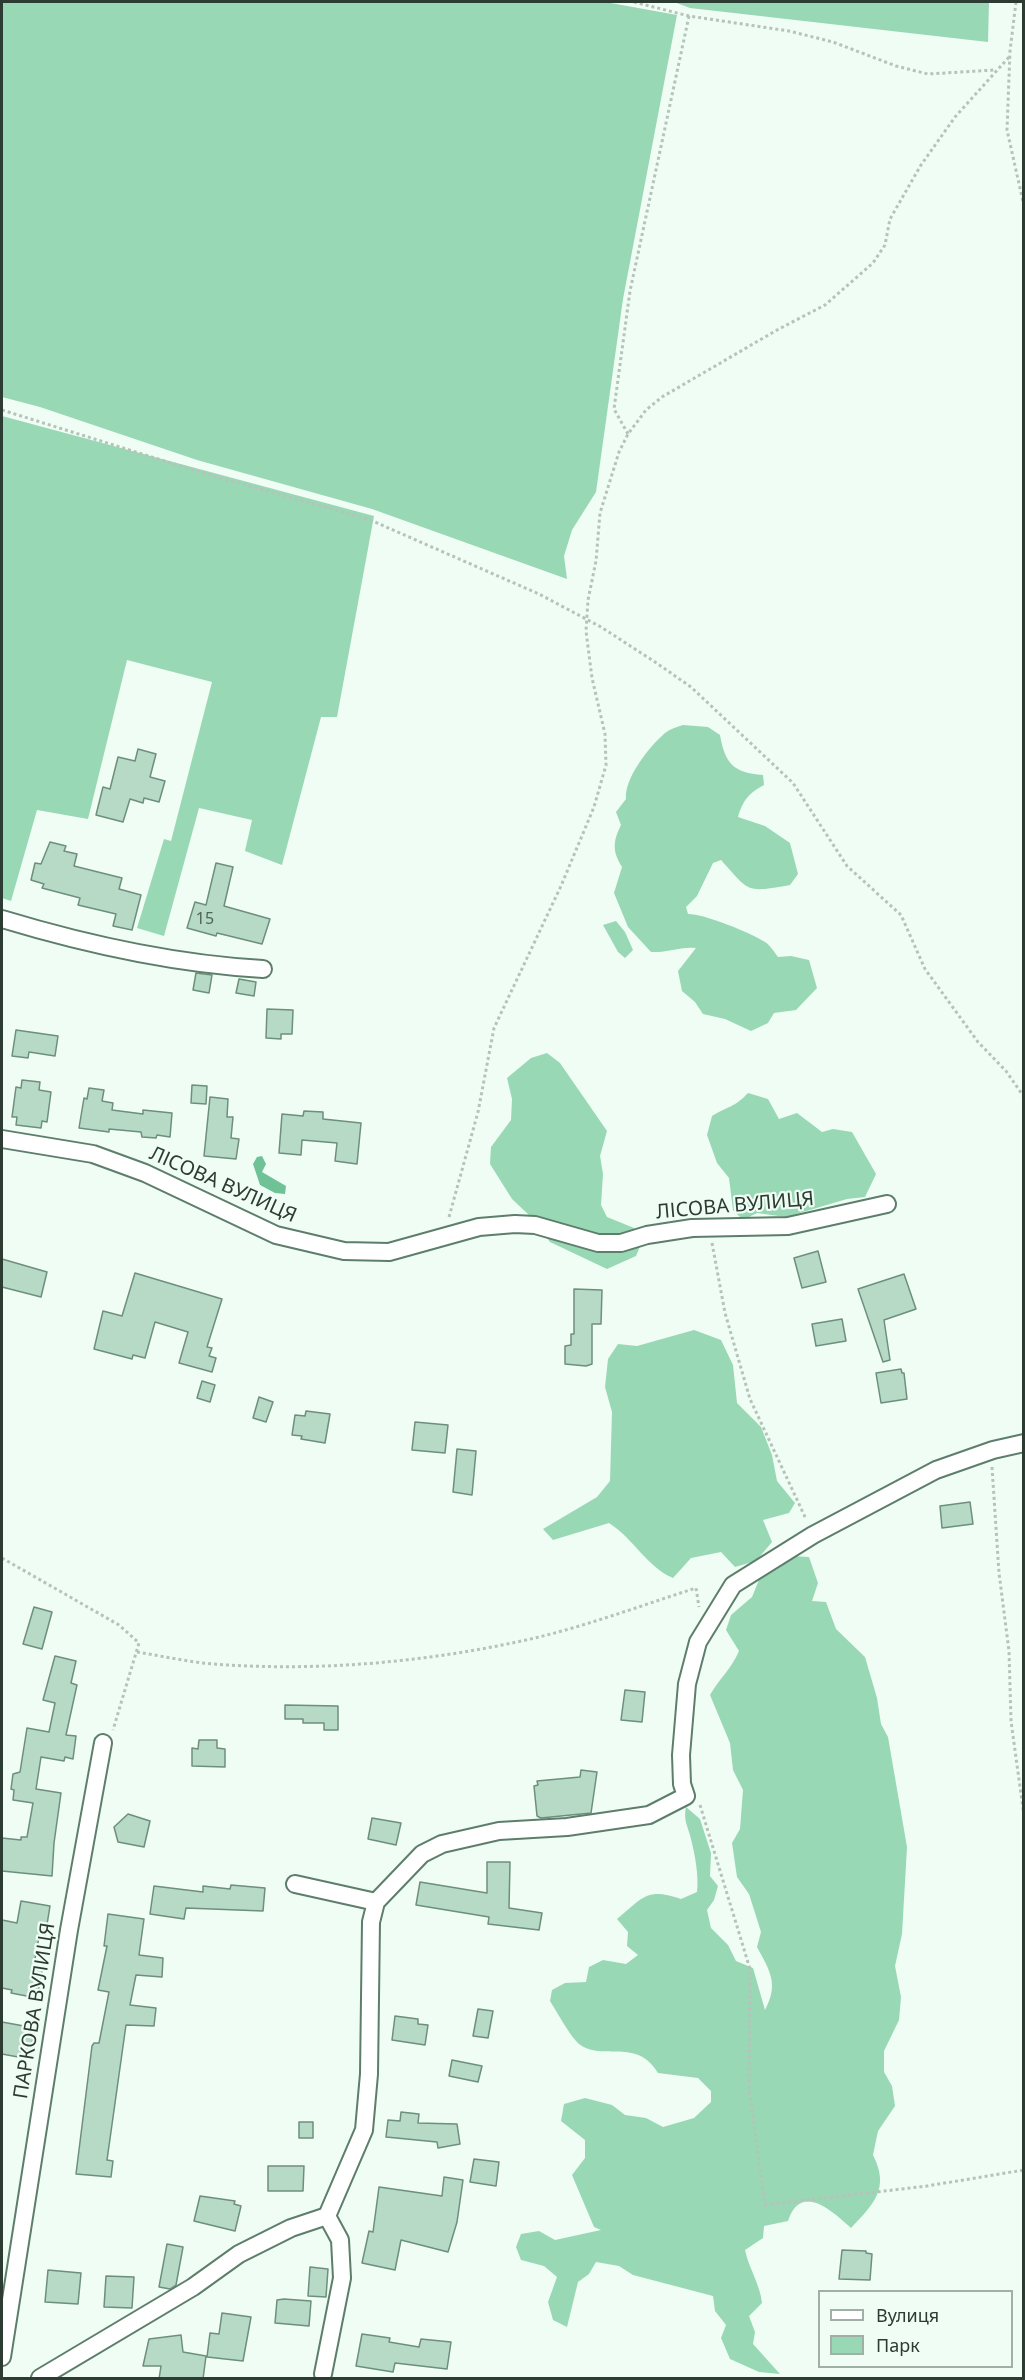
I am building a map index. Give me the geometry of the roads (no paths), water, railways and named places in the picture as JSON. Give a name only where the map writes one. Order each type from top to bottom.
[{"type":"street","points":[[2,919],[63,938],[148,957],[205,966],[263,969]]},
{"type":"street","name":"ЛІСОВА ВУЛИЦЯ","points":[[2,1140],[93,1154],[145,1173],[276,1235],[344,1251],[389,1252],[479,1227],[515,1224],[535,1225],[598,1243],[621,1243],[647,1235],[709,1228],[788,1226],[887,1204]]},
{"type":"street","points":[[40,2379],[193,2287],[239,2254],[291,2228],[327,2216],[363,2130],[369,2074],[371,1922],[376,1902],[422,1854],[442,1844],[499,1832],[567,1827],[649,1815],[686,1796],[681,1784],[681,1755],[687,1684],[698,1642],[734,1585],[813,1535],[936,1470],[993,1450],[1023,1443]]},
{"type":"street","name":"ПАРКОВА ВУЛИЦЯ","points":[[2,2358],[69,1930],[103,1743]]},
{"type":"street","points":[[295,1884],[376,1902]]},
{"type":"street","points":[[323,2374],[342,2278],[340,2240],[327,2216]]}]
